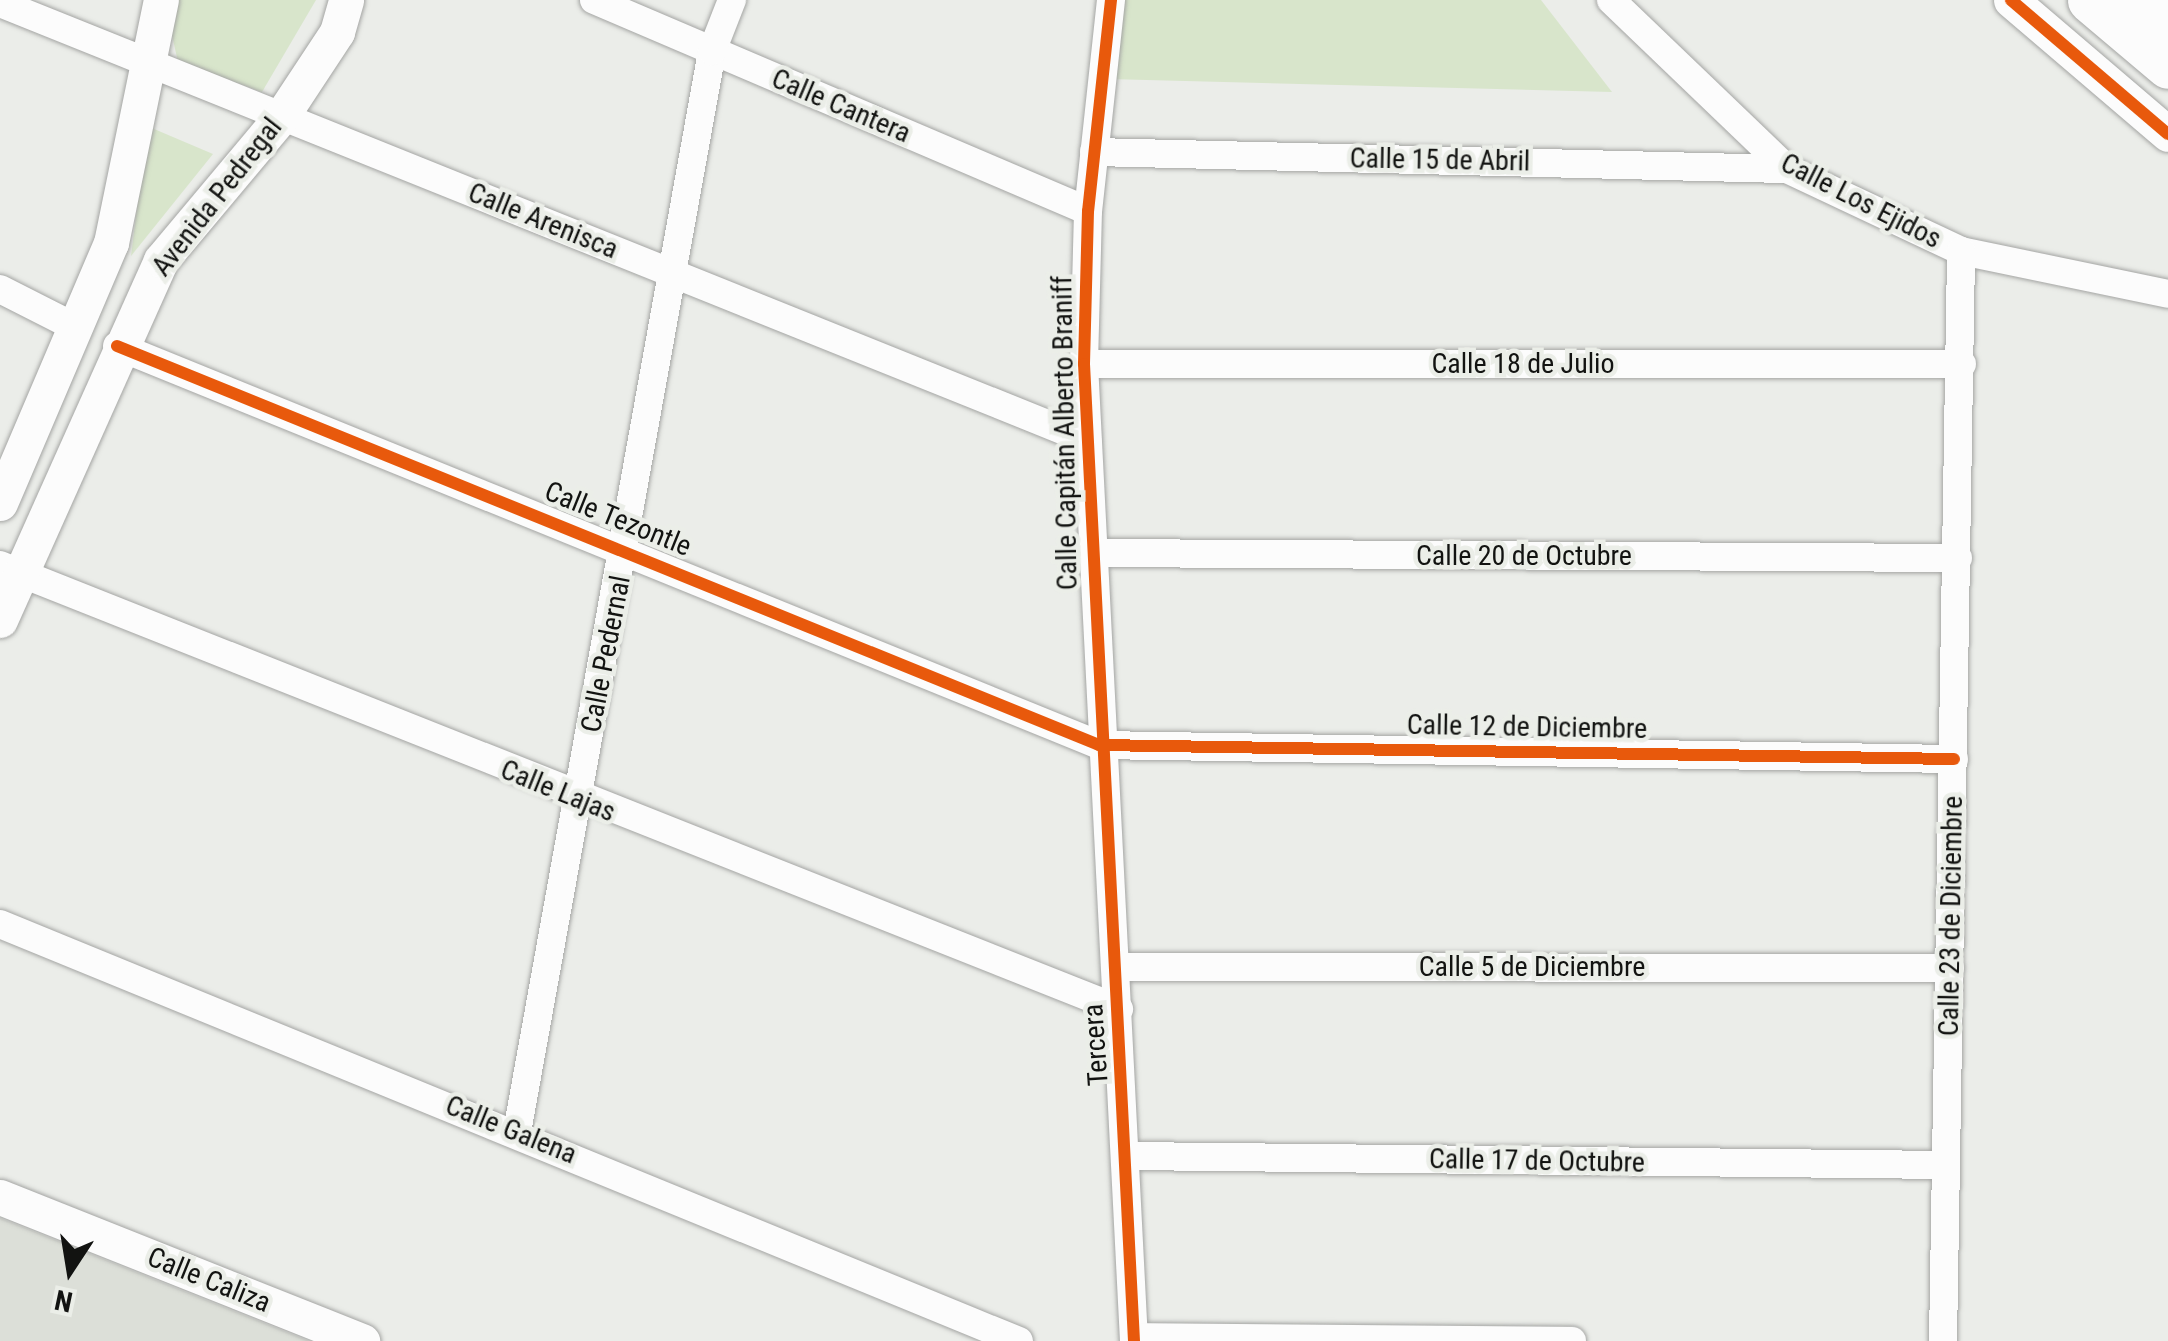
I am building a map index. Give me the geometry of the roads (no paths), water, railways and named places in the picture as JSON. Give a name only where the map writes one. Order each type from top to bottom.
[{"type":"main road","points":[[2090,0],[2168,66]]},
{"type":"main road","points":[[2146,0],[2168,18]]},
{"type":"street","name":"Avenida Pedregal","points":[[0,503],[111,242],[161,0]]},
{"type":"street","name":"Avenida Pedregal","points":[[0,620],[10,570],[161,260],[281,117],[338,32],[346,0]]},
{"type":"street","name":"Calle Cantera","points":[[594,0],[1088,211]]},
{"type":"street","name":"Calle Pedernal","points":[[517,1132],[626,549],[712,51],[732,0]]},
{"type":"street","name":"Calle Capitán Alberto Braniff","points":[[1099,745],[1084,364],[1088,211],[1111,0]]},
{"type":"street","name":"Calle Los Ejidos","points":[[1611,0],[1787,169],[1961,251],[2168,294]]},
{"type":"street","points":[[2011,0],[2168,134]]},
{"type":"street","name":"Calle Arenisca","points":[[0,3],[146,58],[281,117],[1086,440]]},
{"type":"street","name":"Calle 15 de Abril","points":[[1094,152],[1787,169]]},
{"type":"street","name":"Calle 23 de Diciembre","points":[[1943,1341],[1961,251]]},
{"type":"street","points":[[0,290],[75,327]]},
{"type":"street","name":"Calle Tezontle","points":[[117,346],[626,549],[1099,745]]},
{"type":"street","name":"Calle 18 de Julio","points":[[1084,364],[1962,364]]},
{"type":"street","name":"Calle 20 de Octubre","points":[[1091,553],[1958,558]]},
{"type":"street","name":"Calle Lajas","points":[[10,570],[580,800],[1118,1009]]},
{"type":"street","name":"Calle 12 de Diciembre","points":[[1099,745],[1954,759]]},
{"type":"street","name":"Tercera","points":[[1099,745],[1128,1156],[1135,1339]]},
{"type":"street","name":"Calle Galena","points":[[0,924],[517,1132],[1020,1341]]},
{"type":"street","name":"Calle 5 de Diciembre","points":[[1115,967],[1950,968]]},
{"type":"street","name":"Calle 17 de Octubre","points":[[1128,1156],[1946,1166]]},
{"type":"street","name":"Calle Caliza","points":[[0,1197],[362,1341]]},
{"type":"street","points":[[1135,1339],[1572,1341]]}]
